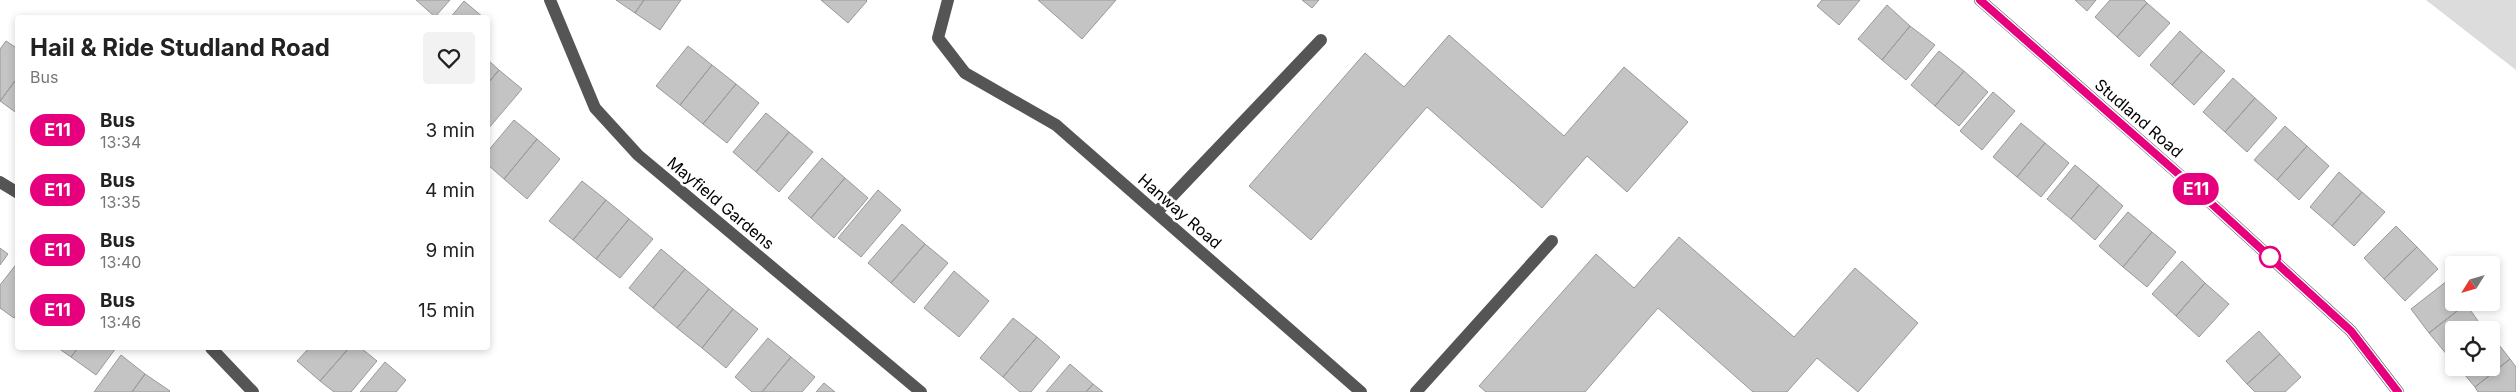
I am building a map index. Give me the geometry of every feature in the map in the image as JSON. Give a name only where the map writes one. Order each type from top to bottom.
[{"type":"street","name":"Mayfield Gardens","points":[[550,0],[595,108],[614,130],[638,155],[921,392]]},
{"type":"street","name":"Hanway Road","points":[[948,0],[938,38],[965,73],[1056,125],[1361,392]]},
{"type":"street","name":"Studland Road","points":[[1980,0],[2191,185],[2351,331],[2398,392]]},
{"type":"street","points":[[1157,212],[1321,40]]},
{"type":"street","points":[[0,182],[15,191]]},
{"type":"street","points":[[1416,392],[1552,241]]},
{"type":"street","points":[[213,350],[253,392]]},
{"type":"shaded area","points":[[2426,0],[2516,0],[2516,70]]},
{"type":"building","points":[[416,0],[450,0],[437,15],[433,15]]},
{"type":"building","points":[[616,0],[644,0],[635,13]]},
{"type":"building","points":[[644,0],[681,0],[660,30],[635,13]]},
{"type":"building","points":[[821,0],[866,0],[867,1],[848,23]]},
{"type":"building","points":[[1038,0],[1116,0],[1082,39]]},
{"type":"building","points":[[1302,0],[1319,0],[1312,8]]},
{"type":"building","points":[[1822,0],[1860,0],[1839,25],[1817,6]]},
{"type":"building","points":[[2075,0],[2096,0],[2087,11]]},
{"type":"building","points":[[2110,0],[2144,0],[2147,3],[2117,37],[2095,17]]},
{"type":"building","points":[[464,1],[480,15],[452,15]]},
{"type":"building","points":[[2147,3],[2170,23],[2139,57],[2117,37]]},
{"type":"building","points":[[1887,5],[1910,26],[1882,60],[1858,39]]},
{"type":"building","points":[[1910,26],[1935,45],[1906,80],[1882,60]]},
{"type":"building","points":[[2180,31],[2202,51],[2172,85],[2150,65]]},
{"type":"building","points":[[1449,35],[1564,136],[1624,67],[1688,122],[1627,192],[1587,156],[1542,208],[1427,107],[1311,240],[1249,186],[1365,53],[1404,87]]},
{"type":"building","points":[[6,41],[15,47],[15,81],[0,101],[0,49]]},
{"type":"building","points":[[688,46],[712,65],[680,105],[656,86]]},
{"type":"building","points":[[1939,51],[1964,71],[1935,106],[1911,85]]},
{"type":"building","points":[[2202,51],[2225,71],[2194,105],[2172,85]]},
{"type":"building","points":[[490,62],[499,70],[490,81]]},
{"type":"building","points":[[712,65],[736,84],[703,124],[680,105]]},
{"type":"building","points":[[499,70],[522,89],[490,127],[490,81]]},
{"type":"building","points":[[1964,71],[1988,92],[1959,126],[1935,106]]},
{"type":"building","points":[[2233,78],[2255,98],[2225,132],[2203,112]]},
{"type":"building","points":[[15,81],[15,112],[0,101]]},
{"type":"building","points":[[736,84],[759,103],[727,143],[703,124]]},
{"type":"building","points":[[1993,92],[2015,111],[1982,150],[1960,131]]},
{"type":"building","points":[[2255,98],[2277,118],[2247,152],[2225,132]]},
{"type":"building","points":[[766,113],[789,132],[756,172],[733,152]]},
{"type":"building","points":[[514,120],[537,139],[504,179],[490,167],[490,149]]},
{"type":"building","points":[[2021,123],[2045,143],[2017,177],[1993,157]]},
{"type":"building","points":[[2285,126],[2307,146],[2277,180],[2254,160]]},
{"type":"building","points":[[789,132],[813,152],[779,192],[756,172]]},
{"type":"building","points":[[537,139],[560,159],[527,199],[504,179]]},
{"type":"building","points":[[2045,143],[2069,163],[2041,197],[2017,177]]},
{"type":"building","points":[[2307,146],[2329,166],[2299,200],[2277,180]]},
{"type":"building","points":[[822,158],[845,178],[811,218],[788,198]]},
{"type":"building","points":[[2075,165],[2099,185],[2071,219],[2047,199]]},
{"type":"building","points":[[2339,172],[2362,192],[2332,226],[2310,207]]},
{"type":"building","points":[[845,178],[868,198],[834,238],[811,218]]},
{"type":"building","points":[[582,181],[606,200],[573,240],[549,221]]},
{"type":"building","points":[[2099,185],[2123,206],[2095,240],[2071,219]]},
{"type":"building","points":[[878,190],[901,210],[861,257],[838,238]]},
{"type":"building","points":[[2362,192],[2385,212],[2354,246],[2332,226]]},
{"type":"building","points":[[606,200],[629,219],[596,259],[573,240]]},
{"type":"building","points":[[2128,212],[2152,232],[2123,267],[2099,246]]},
{"type":"building","points":[[629,219],[653,239],[620,278],[596,259]]},
{"type":"building","points":[[902,224],[925,244],[891,283],[868,263]]},
{"type":"building","points":[[2396,226],[2417,247],[2384,279],[2364,258]]},
{"type":"building","points":[[2152,232],[2176,252],[2147,287],[2123,267]]},
{"type":"building","points":[[1679,237],[1794,337],[1855,268],[1918,323],[1858,392],[1817,358],[1787,392],[1753,392],[1658,308],[1585,392],[1486,392],[1479,386],[1596,254],[1634,288]]},
{"type":"building","points":[[925,244],[948,263],[914,303],[891,283]]},
{"type":"building","points":[[2417,247],[2438,269],[2405,301],[2384,279]]},
{"type":"building","points":[[0,248],[8,254],[0,265]]},
{"type":"building","points":[[661,249],[685,269],[653,308],[629,288]]},
{"type":"building","points":[[2182,261],[2205,283],[2176,316],[2152,294]]},
{"type":"building","points":[[15,266],[14,318],[0,308],[0,285]]},
{"type":"building","points":[[685,269],[709,289],[677,328],[653,308]]},
{"type":"building","points":[[954,271],[989,301],[959,337],[924,308]]},
{"type":"building","points":[[2205,283],[2229,304],[2199,337],[2176,316]]},
{"type":"building","points":[[2445,283],[2445,311],[2457,311],[2429,333],[2411,309]]},
{"type":"building","points":[[709,289],[733,309],[702,348],[677,328]]},
{"type":"building","points":[[733,309],[758,329],[726,368],[702,348]]},
{"type":"building","points":[[2457,311],[2471,311],[2478,321],[2445,321],[2445,352],[2429,333]]},
{"type":"building","points":[[1013,318],[1037,337],[1003,377],[980,358]]},
{"type":"building","points":[[2259,331],[2280,354],[2247,384],[2226,361]]},
{"type":"building","points":[[1037,337],[1060,357],[1031,392],[1020,392],[1003,377]]},
{"type":"building","points":[[768,338],[791,357],[762,392],[752,392],[735,377]]},
{"type":"building","points":[[2500,346],[2510,359],[2500,367]]},
{"type":"building","points":[[61,350],[76,350],[71,357]]},
{"type":"building","points":[[76,350],[115,350],[96,375],[71,357]]},
{"type":"building","points":[[307,350],[347,350],[320,381],[297,361]]},
{"type":"building","points":[[347,350],[363,350],[377,361],[351,392],[334,392],[320,381]]},
{"type":"building","points":[[2280,354],[2301,377],[2285,392],[2255,392],[2247,384]]},
{"type":"building","points":[[121,355],[145,374],[132,392],[94,392]]},
{"type":"building","points":[[791,357],[815,377],[802,392],[762,392]]},
{"type":"building","points":[[2510,359],[2516,367],[2516,392],[2478,392],[2475,387],[2489,376],[2500,376],[2500,367]]},
{"type":"building","points":[[385,362],[406,380],[396,392],[360,392]]},
{"type":"building","points":[[1070,364],[1093,384],[1086,392],[1046,392]]},
{"type":"building","points":[[145,374],[170,391],[132,392]]},
{"type":"building","points":[[2466,376],[2489,376],[2475,387]]},
{"type":"building","points":[[824,383],[835,392],[816,392]]},
{"type":"building","points":[[1093,384],[1103,392],[1086,392]]},
{"type":"bus line","name":"E11","points":[[1980,0],[2191,185],[2351,331],[2398,392]]}]
